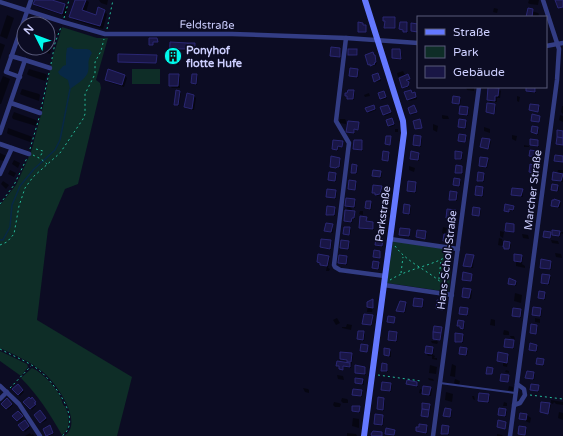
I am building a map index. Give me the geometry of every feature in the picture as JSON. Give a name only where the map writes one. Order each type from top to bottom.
[{"type":"street","points":[[20,76],[6,72],[31,0]]},
{"type":"street","name":"Parkstraße","points":[[364,436],[404,127],[365,0]]},
{"type":"street","name":"Marcher Straße","points":[[510,436],[560,49],[560,44],[544,0]]},
{"type":"street","name":"Feldstraße","points":[[0,2],[105,34],[232,34],[346,38],[417,44]]},
{"type":"street","points":[[346,38],[336,121],[349,143],[334,265],[340,270],[385,276]]},
{"type":"street","points":[[547,46],[560,44]]},
{"type":"street","points":[[11,56],[50,68]]},
{"type":"street","points":[[0,134],[24,60]]},
{"type":"street","name":"Hans-Scholl-Straße","points":[[433,436],[479,88]]},
{"type":"street","points":[[11,103],[40,113]]},
{"type":"street","points":[[0,144],[29,154]]},
{"type":"street","points":[[0,174],[12,148]]},
{"type":"street","points":[[390,239],[458,249]]},
{"type":"street","points":[[384,285],[452,294]]},
{"type":"street","points":[[514,405],[520,403],[525,395],[524,389],[517,384]]},
{"type":"street","points":[[0,386],[26,414],[40,436]]},
{"type":"street","points":[[0,399],[7,392]]},
{"type":"lane","points":[[440,384],[516,393]]},
{"type":"path","points":[[63,22],[70,0]]},
{"type":"path","points":[[0,245],[8,242],[14,234],[19,206],[25,188],[33,177],[60,153],[83,119],[85,114],[85,94],[95,74],[96,62],[101,51],[113,0]]},
{"type":"path","points":[[36,149],[43,151],[41,158]]},
{"type":"path","points":[[29,154],[41,158],[48,164]]},
{"type":"path","points":[[390,239],[403,256],[438,280],[452,294]]},
{"type":"path","points":[[384,285],[401,274],[440,260],[458,249]]},
{"type":"path","points":[[401,274],[403,256]]},
{"type":"path","points":[[438,280],[440,260]]},
{"type":"path","points":[[0,349],[32,366],[49,380],[59,394],[67,407],[70,423],[67,433],[62,436]]},
{"type":"path","points":[[7,392],[32,366]]},
{"type":"path","points":[[372,375],[421,381]]},
{"type":"path","points":[[525,395],[563,399]]},
{"type":"green space","points":[[62,27],[97,38],[108,38],[96,80],[100,83],[101,88],[78,184],[65,189],[48,229],[37,320],[132,377],[117,436],[64,436],[70,430],[70,413],[55,385],[43,372],[33,365],[0,348],[0,205],[16,185],[31,152],[42,111],[53,56],[56,56],[56,46]]},
{"type":"green space","points":[[132,69],[160,69],[160,84],[132,84]]},
{"type":"green space","points":[[393,241],[452,250],[449,292],[387,283]]},
{"type":"green space","points":[[0,351],[27,364],[28,367],[21,376],[0,361]]},
{"type":"green space","points":[[32,368],[50,382],[65,406],[69,422],[67,429],[62,435],[33,391],[21,378]]},
{"type":"water","points":[[71,47],[74,49],[87,49],[92,53],[88,63],[87,75],[70,89],[68,80],[58,72],[63,66],[66,65],[67,48]]},
{"type":"building","points":[[35,0],[52,0],[65,4],[62,14],[33,4]]},
{"type":"building","points":[[75,0],[86,0],[82,10],[96,15],[98,7],[105,10],[100,26],[69,17]]},
{"type":"building","points":[[555,0],[563,0],[563,7],[558,8]]},
{"type":"building","points":[[528,8],[533,9],[532,16],[526,16]]},
{"type":"building","points":[[383,17],[395,17],[395,28],[384,28],[385,21],[383,21]]},
{"type":"building","points":[[358,22],[366,25],[366,32],[358,32]]},
{"type":"building","points":[[400,22],[407,22],[407,32],[403,32],[403,30],[399,29]]},
{"type":"building","points":[[411,23],[417,24],[417,32],[411,31]]},
{"type":"building","points":[[149,38],[157,38],[158,42],[153,42],[153,45],[149,45]]},
{"type":"building","name":"Ponyhof flotte Hufe","points":[[170,42],[188,43],[188,49],[178,49],[177,63],[169,63]]},
{"type":"building","points":[[188,43],[195,43],[195,51],[189,51]]},
{"type":"building","points":[[331,47],[340,48],[340,57],[330,56]]},
{"type":"building","points":[[348,49],[357,49],[357,55],[348,55]]},
{"type":"building","points":[[392,49],[400,49],[401,59],[392,58]]},
{"type":"building","points":[[373,52],[376,62],[370,66],[370,64],[368,65],[365,55]]},
{"type":"building","points":[[118,54],[157,55],[156,63],[118,62]]},
{"type":"building","points":[[350,68],[358,69],[357,77],[349,76]]},
{"type":"building","points":[[108,69],[125,75],[122,85],[105,80]]},
{"type":"building","points":[[378,73],[380,79],[374,82],[372,75]]},
{"type":"building","points":[[169,74],[179,74],[178,86],[169,86]]},
{"type":"building","points":[[192,74],[197,74],[196,84],[191,83]]},
{"type":"building","points":[[408,74],[410,79],[406,80],[409,82],[408,86],[402,88],[399,78]]},
{"type":"building","points":[[488,88],[499,88],[498,96],[495,96],[495,101],[487,100]]},
{"type":"building","points":[[526,88],[535,88],[535,92],[526,91]]},
{"type":"building","points":[[176,90],[180,91],[178,105],[174,105]]},
{"type":"building","points":[[348,90],[354,90],[353,99],[347,99],[347,96],[345,96],[345,93],[347,93]]},
{"type":"building","points":[[411,90],[412,93],[415,92],[416,97],[407,100],[404,92]]},
{"type":"building","points":[[384,91],[386,97],[380,99],[378,93]]},
{"type":"building","points":[[187,93],[194,95],[192,109],[184,107]]},
{"type":"building","points":[[453,96],[460,97],[459,104],[452,103]]},
{"type":"building","points":[[487,103],[495,104],[494,114],[486,112]]},
{"type":"building","points":[[530,104],[539,105],[538,112],[529,110]]},
{"type":"building","points":[[374,105],[375,109],[367,112],[365,108]]},
{"type":"building","points":[[388,105],[391,112],[383,115],[380,107]]},
{"type":"building","points":[[414,105],[417,112],[410,114],[408,108]]},
{"type":"building","points":[[460,106],[468,107],[467,115],[459,114]]},
{"type":"building","points":[[532,114],[540,116],[539,122],[531,121]]},
{"type":"building","points":[[392,118],[394,124],[388,126],[386,120]]},
{"type":"building","points":[[420,119],[422,128],[415,129],[413,121]]},
{"type":"building","points":[[459,119],[466,120],[465,128],[458,127]]},
{"type":"building","points":[[348,121],[359,122],[358,130],[354,129],[354,133],[346,132]]},
{"type":"building","points":[[532,126],[538,127],[537,134],[531,132]]},
{"type":"building","points":[[557,130],[563,131],[563,138],[557,137]]},
{"type":"building","points":[[459,134],[466,135],[465,142],[458,141]]},
{"type":"building","points":[[414,135],[421,136],[420,146],[413,145]]},
{"type":"building","points":[[386,136],[391,136],[390,145],[385,144]]},
{"type":"building","points":[[557,137],[563,138],[563,145],[556,144]]},
{"type":"building","points":[[482,138],[490,139],[488,149],[480,147]]},
{"type":"building","points":[[530,139],[538,140],[538,146],[530,145]]},
{"type":"building","points":[[333,140],[343,141],[342,147],[338,146],[337,150],[332,149]]},
{"type":"building","points":[[354,140],[362,140],[362,150],[353,149]]},
{"type":"building","points":[[530,150],[537,151],[536,157],[529,156]]},
{"type":"building","points":[[383,151],[389,152],[388,161],[382,160]]},
{"type":"building","points":[[411,151],[419,153],[418,160],[410,159]]},
{"type":"building","points":[[455,151],[462,152],[461,159],[455,159]]},
{"type":"building","points":[[555,155],[563,156],[563,162],[554,161]]},
{"type":"building","points":[[331,156],[340,158],[339,167],[330,167]]},
{"type":"building","points":[[480,157],[488,158],[486,167],[479,166]]},
{"type":"building","points":[[534,162],[537,163],[535,173],[529,172],[530,164],[533,165]]},
{"type":"building","points":[[352,164],[357,165],[356,173],[351,173]]},
{"type":"building","points":[[456,165],[462,166],[462,173],[455,173]]},
{"type":"building","points":[[373,170],[381,171],[380,177],[372,176]]},
{"type":"building","points":[[329,172],[336,173],[335,181],[328,180]]},
{"type":"building","points":[[478,172],[484,173],[483,181],[477,181]]},
{"type":"building","points":[[553,172],[563,174],[561,181],[552,180]]},
{"type":"building","points":[[454,178],[460,179],[459,186],[453,185]]},
{"type":"building","points":[[349,180],[356,181],[355,190],[348,189]]},
{"type":"building","points":[[408,181],[416,182],[415,192],[407,191]]},
{"type":"building","points":[[552,184],[558,185],[557,191],[551,190]]},
{"type":"building","points":[[373,185],[382,186],[380,194],[375,195],[375,193],[372,193]]},
{"type":"building","points":[[476,186],[483,187],[482,196],[475,195]]},
{"type":"building","points":[[512,188],[523,189],[521,196],[511,195]]},
{"type":"building","points":[[327,189],[336,190],[335,198],[326,197]]},
{"type":"building","points":[[450,191],[457,192],[456,200],[449,200]]},
{"type":"building","points":[[346,198],[355,199],[354,207],[345,206]]},
{"type":"building","points":[[554,199],[560,201],[558,207],[551,206],[552,200]]},
{"type":"building","points":[[366,201],[371,201],[370,209],[365,208]]},
{"type":"building","points":[[404,204],[410,205],[409,214],[403,213]]},
{"type":"building","points":[[505,204],[514,206],[513,210],[509,209],[509,212],[504,211]]},
{"type":"building","points":[[327,206],[335,207],[334,215],[326,215]]},
{"type":"building","points":[[473,207],[480,208],[479,216],[472,215]]},
{"type":"building","points":[[447,209],[456,210],[454,219],[446,218]]},
{"type":"building","points":[[345,210],[355,211],[354,218],[352,218],[351,222],[344,221]]},
{"type":"building","points":[[360,216],[367,217],[366,221],[373,222],[373,229],[359,228]]},
{"type":"building","points":[[326,223],[333,224],[331,232],[324,231]]},
{"type":"building","points":[[506,223],[514,224],[514,232],[505,231]]},
{"type":"building","points":[[344,227],[350,227],[349,235],[343,234]]},
{"type":"building","points":[[400,228],[410,229],[409,236],[399,235]]},
{"type":"building","points":[[417,230],[426,231],[425,239],[416,237]]},
{"type":"building","points":[[552,230],[560,231],[559,236],[552,235]]},
{"type":"building","points":[[544,231],[551,232],[550,238],[543,237]]},
{"type":"building","points":[[444,234],[453,235],[452,242],[443,241]]},
{"type":"building","points":[[376,238],[383,239],[382,246],[375,245]]},
{"type":"building","points":[[321,239],[331,240],[330,249],[320,247]]},
{"type":"building","points":[[341,240],[349,241],[348,249],[340,248]]},
{"type":"building","points":[[504,241],[510,242],[509,249],[504,249]]},
{"type":"building","points":[[374,250],[380,251],[380,258],[373,257]]},
{"type":"building","points":[[318,254],[329,256],[327,266],[320,265],[320,263],[317,262]]},
{"type":"building","points":[[466,254],[474,255],[471,267],[463,266]]},
{"type":"building","points":[[514,254],[522,255],[521,262],[514,261]]},
{"type":"building","points":[[339,255],[347,256],[346,264],[338,263]]},
{"type":"building","points":[[541,259],[551,261],[550,269],[540,268]]},
{"type":"building","points":[[373,261],[379,262],[378,269],[372,268]]},
{"type":"building","points":[[463,272],[472,274],[471,281],[462,280]]},
{"type":"building","points":[[542,274],[550,275],[548,284],[541,283]]},
{"type":"building","points":[[509,278],[516,281],[515,285],[508,284]]},
{"type":"building","points":[[463,288],[471,289],[469,298],[462,297]]},
{"type":"building","points":[[539,291],[545,292],[544,299],[538,298]]},
{"type":"building","points":[[414,298],[423,299],[422,307],[413,306]]},
{"type":"building","points":[[373,299],[373,308],[367,307],[367,302]]},
{"type":"building","points":[[437,300],[444,301],[443,310],[436,309]]},
{"type":"building","points":[[400,301],[406,302],[404,312],[396,311]]},
{"type":"building","points":[[460,307],[468,308],[467,315],[459,314]]},
{"type":"building","points":[[533,307],[541,308],[540,316],[532,315]]},
{"type":"building","points":[[513,308],[521,309],[520,317],[512,316]]},
{"type":"building","points":[[364,314],[373,315],[371,325],[362,324]]},
{"type":"building","points":[[388,316],[395,317],[394,323],[387,322]]},
{"type":"building","points":[[458,320],[464,321],[463,329],[460,328],[460,326],[457,326]]},
{"type":"building","points":[[531,324],[537,325],[536,334],[530,333]]},
{"type":"building","points":[[434,326],[442,327],[441,333],[433,332]]},
{"type":"building","points":[[358,331],[364,331],[363,340],[357,339]]},
{"type":"building","points":[[389,331],[397,332],[396,341],[388,340]]},
{"type":"building","points":[[433,332],[441,333],[440,340],[433,339]]},
{"type":"building","points":[[455,333],[463,334],[462,342],[455,342]]},
{"type":"building","points":[[505,339],[514,340],[513,348],[504,347]]},
{"type":"building","points":[[530,343],[537,345],[536,351],[529,350]]},
{"type":"building","points":[[361,344],[368,345],[367,352],[360,351]]},
{"type":"building","points":[[426,346],[433,347],[432,354],[425,353]]},
{"type":"building","points":[[460,347],[467,348],[466,355],[459,354]]},
{"type":"building","points":[[384,348],[390,349],[389,356],[384,355]]},
{"type":"building","points":[[340,352],[352,353],[351,362],[340,359]]},
{"type":"building","points":[[498,352],[508,354],[507,363],[497,361]]},
{"type":"building","points":[[537,358],[544,359],[543,365],[536,364]]},
{"type":"building","points":[[337,361],[350,363],[350,367],[343,366],[343,370],[339,369],[339,366],[336,366]]},
{"type":"building","points":[[382,363],[387,364],[387,371],[381,371]]},
{"type":"building","points":[[355,365],[365,367],[365,374],[355,373]]},
{"type":"building","points":[[487,367],[493,368],[492,374],[486,374]]},
{"type":"building","points":[[527,371],[534,372],[533,379],[525,378]]},
{"type":"building","points":[[501,374],[509,375],[508,382],[500,381]]},
{"type":"building","points":[[355,378],[363,379],[362,384],[355,383]]},
{"type":"building","points":[[407,380],[417,382],[417,386],[406,384]]},
{"type":"building","points":[[382,382],[391,383],[390,391],[381,390]]},
{"type":"building","points":[[18,384],[23,390],[18,395],[12,389]]},
{"type":"building","points":[[531,384],[539,385],[538,391],[530,390]]},
{"type":"building","points":[[423,386],[431,387],[429,395],[422,394]]},
{"type":"building","points":[[353,389],[362,390],[361,396],[352,395]]},
{"type":"building","points":[[479,393],[489,394],[488,402],[478,401]]},
{"type":"building","points":[[29,397],[31,399],[32,397],[36,402],[34,403],[36,404],[30,409],[23,402]]},
{"type":"building","points":[[378,397],[384,398],[383,410],[377,409]]},
{"type":"building","points":[[7,398],[12,404],[6,409],[1,404]]},
{"type":"building","points":[[541,402],[550,403],[548,414],[540,412]]},
{"type":"building","points":[[422,403],[430,404],[429,410],[422,409]]},
{"type":"building","points":[[352,406],[360,406],[359,412],[352,411]]},
{"type":"building","points":[[445,408],[451,409],[450,417],[443,416]]},
{"type":"building","points":[[499,408],[506,409],[505,416],[498,415]]},
{"type":"building","points":[[422,409],[429,410],[428,417],[421,416]]},
{"type":"building","points":[[40,410],[46,418],[40,423],[34,415]]},
{"type":"building","points":[[18,411],[23,416],[17,421],[12,416]]},
{"type":"building","points":[[520,413],[527,414],[526,420],[519,419]]},
{"type":"building","points":[[375,414],[383,415],[382,425],[374,424]]},
{"type":"building","points":[[25,420],[29,426],[23,431],[18,425]]},
{"type":"building","points":[[498,420],[506,422],[505,429],[497,427]]},
{"type":"building","points":[[419,424],[427,425],[426,433],[416,431],[416,427],[419,427]]},
{"type":"building","points":[[50,425],[53,433],[46,436],[43,429]]},
{"type":"building","points":[[442,425],[449,426],[448,434],[441,434]]},
{"type":"building","points":[[519,426],[526,427],[525,435],[518,434]]},
{"type":"building","points":[[386,428],[395,430],[394,435],[385,434]]},
{"type":"building","points":[[373,431],[382,432],[382,436],[372,436],[371,434]]},
{"type":"waterway","points":[[0,240],[3,240],[10,227],[12,205],[20,186],[34,169],[55,150],[60,140],[70,89]]},
{"type":"place","name":"Ponyhof flotte Hufe","points":[[173,56]]}]
